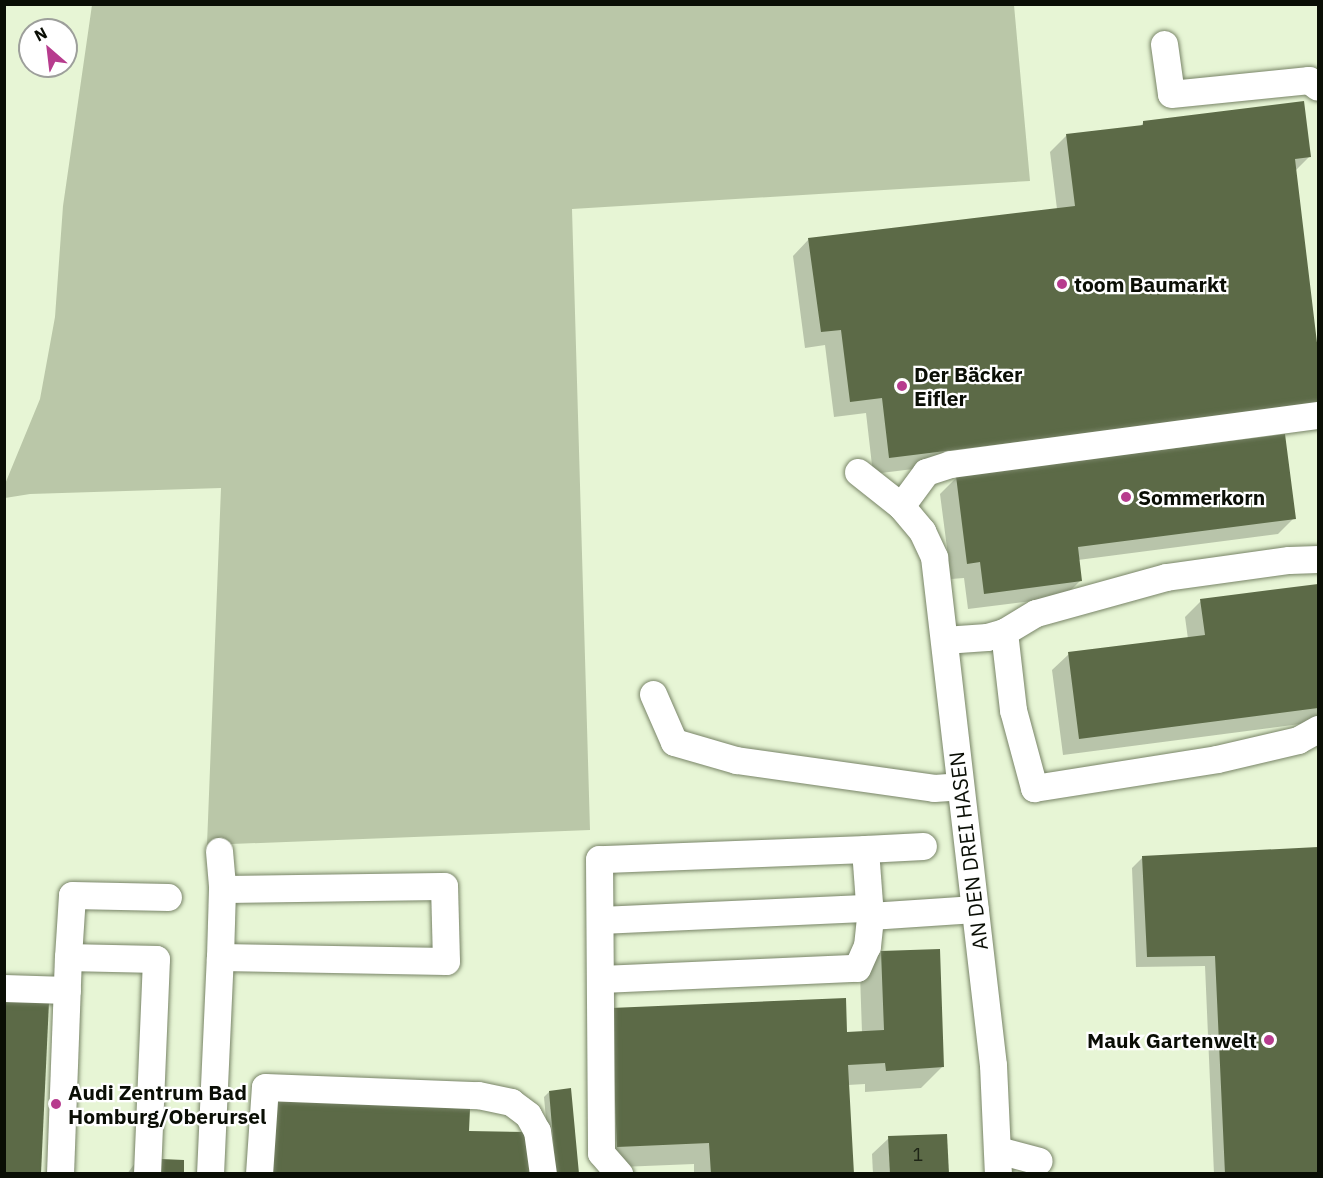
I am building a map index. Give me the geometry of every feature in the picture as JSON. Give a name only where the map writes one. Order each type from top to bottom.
[{"type":"street","points":[[1164,44],[1171,94],[1309,80],[1318,87]]},
{"type":"street","points":[[902,506],[926,472],[950,464],[1318,415]]},
{"type":"street","name":"AN DEN DREI HASEN","points":[[858,472],[902,506],[922,531],[934,557],[993,1065],[998,1162]]},
{"type":"street","points":[[944,640],[987,637],[1004,632],[1036,613],[1166,578],[1289,560],[1318,559]]},
{"type":"street","points":[[1004,632],[1013,710],[1034,788],[1217,759],[1298,740],[1318,729]]},
{"type":"street","points":[[653,694],[674,742],[684,745],[736,760],[934,788],[960,786]]},
{"type":"street","points":[[619,1173],[602,1153],[599,859],[923,846]]},
{"type":"street","points":[[601,979],[858,968],[867,946],[870,912],[865,849]]},
{"type":"street","points":[[210,1173],[222,889],[219,851]]},
{"type":"street","points":[[220,957],[447,961],[444,886],[222,889]]},
{"type":"street","points":[[60,1173],[72,895],[168,897]]},
{"type":"street","points":[[600,920],[975,909]]},
{"type":"street","points":[[68,957],[156,959],[147,1173]]},
{"type":"street","points":[[4,988],[67,990]]},
{"type":"street","points":[[259,1173],[265,1087],[478,1095],[511,1102],[528,1115],[537,1131],[543,1173]]},
{"type":"street","points":[[998,1162],[1039,1161]]},
{"type":"green space","points":[[92,5],[1014,5],[1030,181],[572,209],[590,830],[207,845],[221,488],[30,494],[5,498],[5,484],[40,399],[55,317],[63,206]]},
{"type":"building","name":"toom Baumarkt","points":[[1304,101],[1311,157],[1295,159],[1318,351],[1318,405],[889,458],[882,398],[850,402],[841,330],[821,332],[808,238],[1075,206],[1066,134],[1143,125],[1143,121]]},
{"type":"building","name":"Sommerkorn","points":[[1285,434],[1296,519],[1078,547],[1082,581],[984,594],[980,562],[967,564],[956,476]]},
{"type":"building","points":[[1318,584],[1318,708],[1079,739],[1068,652],[1205,635],[1200,599]]},
{"type":"building","name":"Mauk Gartenwelt","points":[[1318,847],[1318,1174],[1225,1174],[1215,956],[1147,957],[1142,856]]},
{"type":"building","points":[[940,949],[944,1067],[886,1071],[885,1063],[848,1065],[854,1174],[711,1174],[709,1143],[617,1147],[611,1008],[846,998],[847,1032],[884,1030],[881,951]]},
{"type":"building","points":[[4,1000],[49,1002],[41,1174],[4,1174]]},
{"type":"building","points":[[571,1088],[579,1174],[556,1174],[549,1091]]},
{"type":"building","points":[[276,1099],[470,1109],[469,1131],[527,1132],[531,1174],[272,1174]]},
{"type":"building","points":[[947,1134],[949,1174],[890,1174],[888,1136]]},
{"type":"building","points":[[138,1158],[184,1160],[184,1174],[137,1174]]},
{"type":"place","name":"toom Baumarkt","points":[[1062,284]]},
{"type":"place","name":"Der Bäcker Eifler","points":[[902,386]]},
{"type":"place","name":"Sommerkorn","points":[[1126,497]]},
{"type":"place","name":"Mauk Gartenwelt","points":[[1269,1040]]},
{"type":"place","name":"Audi Zentrum Bad Homburg/Oberursel","points":[[56,1104]]}]
